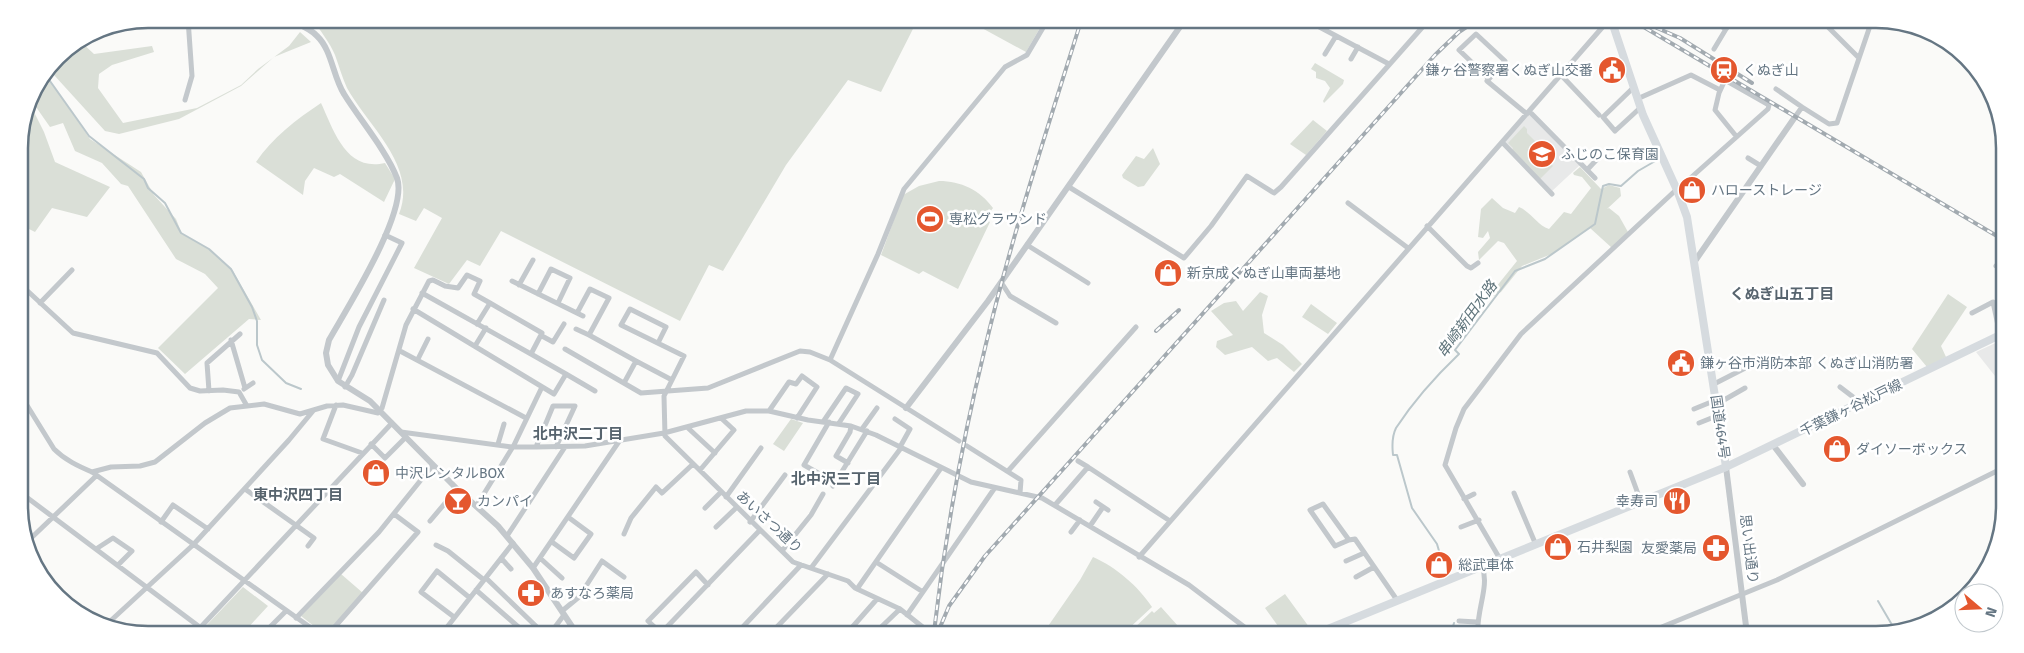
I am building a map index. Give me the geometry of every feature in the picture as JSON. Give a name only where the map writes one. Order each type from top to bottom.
[{"type":"main road","name":"国道464号","points":[[1336,625],[1726,467],[1687,217],[1677,190],[1640,108],[1614,28]]},
{"type":"main road","name":"千葉鎌ヶ谷松戸線","points":[[1726,467],[1996,337]]},
{"type":"street","points":[[186,100],[192,76],[189,28]]},
{"type":"street","points":[[304,28],[318,36],[328,54],[342,91],[397,177],[399,198],[385,235],[327,346],[328,365],[338,381],[370,401],[457,489],[477,505],[507,536],[533,568],[572,626]]},
{"type":"street","points":[[830,360],[878,254],[904,189],[1004,68],[1026,55],[1043,28]]},
{"type":"street","points":[[906,408],[1002,282],[1179,28]]},
{"type":"street","points":[[1321,28],[1390,64]]},
{"type":"street","points":[[1068,187],[1184,258],[1211,226],[1247,176],[1274,193],[1422,28]]},
{"type":"street","points":[[1139,557],[1602,28]]},
{"type":"street","points":[[1829,28],[1859,58]]},
{"type":"street","points":[[1776,89],[1829,124],[1837,122],[1868,28]]},
{"type":"street","points":[[1714,49],[1726,29]]},
{"type":"street","points":[[1488,78],[1505,61],[1476,34],[1459,50],[1488,78],[1487,81],[1528,112],[1595,178]]},
{"type":"street","points":[[1325,54],[1336,36]]},
{"type":"street","points":[[1350,59],[1358,47]]},
{"type":"street","points":[[1561,75],[1599,115]]},
{"type":"street","points":[[1637,99],[1691,75],[1720,90]]},
{"type":"street","points":[[1500,559],[1479,520],[1464,500],[1445,465],[1459,419],[1470,399],[1529,326],[1770,106],[1725,80],[1720,90],[1715,110],[1736,136]]},
{"type":"street","points":[[1633,88],[1603,117],[1615,131],[1640,108]]},
{"type":"street","points":[[1695,261],[1802,107]]},
{"type":"street","points":[[1502,142],[1552,194]]},
{"type":"street","points":[[1587,170],[1602,154]]},
{"type":"street","points":[[1748,158],[1761,166]]},
{"type":"street","points":[[1348,203],[1408,248]]},
{"type":"street","points":[[1427,226],[1467,266],[1471,268],[1478,263]]},
{"type":"street","points":[[338,381],[359,327],[402,243],[385,235]]},
{"type":"street","points":[[1028,245],[1088,282]]},
{"type":"street","points":[[519,285],[533,260]]},
{"type":"street","points":[[538,294],[551,269],[570,278],[558,304]]},
{"type":"street","points":[[40,303],[72,270]]},
{"type":"street","points":[[380,412],[413,309],[429,281],[433,280],[445,286],[458,288],[467,275],[480,281],[474,294],[542,333],[542,336],[553,342],[564,324]]},
{"type":"street","points":[[512,281],[584,316]]},
{"type":"street","points":[[1002,282],[1010,296],[1056,324]]},
{"type":"street","points":[[577,313],[590,289],[609,298],[589,335]]},
{"type":"street","points":[[28,292],[73,333],[156,352],[190,388],[239,392],[253,383]]},
{"type":"street","points":[[422,293],[595,392]]},
{"type":"street","points":[[345,387],[352,376],[384,300]]},
{"type":"street","points":[[1972,313],[1993,302],[1996,314]]},
{"type":"street","points":[[477,324],[490,303]]},
{"type":"street","points":[[413,309],[554,394],[566,374]]},
{"type":"street","points":[[658,343],[666,327],[630,309],[621,325],[684,356],[665,393],[664,433]]},
{"type":"street","points":[[1008,471],[1136,327]]},
{"type":"street","points":[[475,346],[486,328]]},
{"type":"street","points":[[576,328],[672,380]]},
{"type":"street","points":[[209,391],[207,363],[240,334]]},
{"type":"street","points":[[531,354],[542,336]]},
{"type":"street","points":[[418,359],[428,339]]},
{"type":"street","points":[[232,340],[246,388]]},
{"type":"street","points":[[565,349],[641,393],[665,393],[708,388],[800,351],[810,352],[830,360],[959,441]]},
{"type":"street","points":[[400,351],[526,418]]},
{"type":"street","points":[[624,383],[636,361]]},
{"type":"street","points":[[1714,384],[1759,362]]},
{"type":"street","points":[[769,411],[789,382],[796,384],[802,376],[817,387],[797,418]]},
{"type":"street","points":[[477,505],[512,447],[542,387]]},
{"type":"street","points":[[1840,387],[1861,403]]},
{"type":"street","points":[[823,422],[846,388],[858,394],[839,424]]},
{"type":"street","points":[[1694,409],[1716,402],[1745,388]]},
{"type":"street","points":[[239,392],[247,406]]},
{"type":"street","points":[[32,537],[94,474],[111,467],[140,466],[155,462],[230,408],[264,404],[300,414],[336,405],[349,405],[377,414],[380,412]]},
{"type":"street","points":[[336,405],[323,439],[362,453]]},
{"type":"street","points":[[536,447],[553,406],[575,406],[556,447]]},
{"type":"street","points":[[28,407],[54,449],[73,464],[94,474],[308,626]]},
{"type":"street","points":[[833,486],[848,463],[877,408]]},
{"type":"street","points":[[404,434],[512,447],[585,446],[688,428],[746,410],[769,411],[797,418],[851,426],[865,430],[972,482],[994,489],[1039,496],[1197,590],[1242,625]]},
{"type":"street","points":[[112,620],[208,530],[313,411]]},
{"type":"street","points":[[1699,423],[1718,415]]},
{"type":"street","points":[[700,470],[734,430],[721,418]]},
{"type":"street","points":[[811,568],[900,447],[910,429],[895,419]]},
{"type":"street","points":[[818,473],[804,465],[830,422]]},
{"type":"street","points":[[203,626],[392,423]]},
{"type":"street","points":[[498,444],[504,424]]},
{"type":"street","points":[[848,463],[836,456],[850,432],[851,426]]},
{"type":"street","points":[[688,428],[715,452]]},
{"type":"street","name":"あいさつ通り","points":[[664,433],[736,508],[793,562],[848,581],[857,589],[900,609],[920,626]]},
{"type":"street","points":[[371,444],[385,458],[404,434]]},
{"type":"street","points":[[533,568],[620,440]]},
{"type":"street","points":[[1773,445],[1803,484]]},
{"type":"street","points":[[967,446],[1022,480],[1020,493]]},
{"type":"street","points":[[507,536],[565,447]]},
{"type":"street","points":[[726,497],[761,448]]},
{"type":"street","points":[[1078,461],[1170,521]]},
{"type":"street","points":[[624,534],[631,518],[656,487],[662,493],[693,464]]},
{"type":"street","points":[[296,618],[394,514],[433,465]]},
{"type":"street","points":[[1055,505],[1088,467]]},
{"type":"street","name":"思い出通り","points":[[1726,467],[1746,625]]},
{"type":"street","points":[[857,589],[941,468]]},
{"type":"street","points":[[1630,472],[1641,502]]},
{"type":"street","points":[[1667,625],[1742,595],[1816,562],[1996,472]]},
{"type":"street","points":[[750,522],[785,475]]},
{"type":"street","points":[[245,489],[314,538],[308,546]]},
{"type":"street","points":[[430,521],[457,489]]},
{"type":"street","points":[[907,615],[994,489]]},
{"type":"street","points":[[706,508],[721,492]]},
{"type":"street","points":[[1514,493],[1536,545]]},
{"type":"street","points":[[782,552],[811,515],[823,494]]},
{"type":"street","points":[[1464,500],[1474,494]]},
{"type":"street","points":[[28,498],[196,626]]},
{"type":"street","points":[[1090,526],[1106,508],[1096,502]]},
{"type":"street","points":[[1349,540],[1323,504],[1310,510],[1334,546],[1355,539],[1397,600]]},
{"type":"street","points":[[161,522],[173,505],[208,530]]},
{"type":"street","points":[[716,527],[736,508]]},
{"type":"street","points":[[336,626],[418,532],[394,514]]},
{"type":"street","points":[[552,542],[574,558],[591,534],[568,518]]},
{"type":"street","points":[[1071,532],[1080,520]]},
{"type":"street","points":[[1461,527],[1479,520]]},
{"type":"street","points":[[666,626],[760,530]]},
{"type":"street","points":[[96,549],[113,538],[132,551],[118,565]]},
{"type":"street","points":[[448,626],[513,543]]},
{"type":"street","points":[[436,545],[448,551],[485,579],[535,626]]},
{"type":"street","points":[[1346,561],[1364,553]]},
{"type":"street","points":[[501,558],[511,569]]},
{"type":"street","points":[[540,558],[562,578]]},
{"type":"street","points":[[555,626],[563,613],[579,597],[602,561],[624,577]]},
{"type":"street","points":[[876,562],[923,592]]},
{"type":"street","points":[[744,626],[801,565]]},
{"type":"street","points":[[1477,625],[1485,580],[1482,566]]},
{"type":"street","points":[[1356,577],[1374,567]]},
{"type":"street","points":[[454,618],[421,592],[437,572],[470,598]]},
{"type":"street","points":[[653,626],[647,622],[696,572],[708,585]]},
{"type":"street","points":[[777,626],[828,574]]},
{"type":"street","points":[[476,590],[515,626]]},
{"type":"street","points":[[854,626],[877,599]]},
{"type":"street","points":[[883,626],[900,609]]},
{"type":"street","points":[[271,626],[286,611]]},
{"type":"street","points":[[1459,621],[1477,622]]},
{"type":"shaded area","points":[[318,28],[913,28],[881,92],[848,80],[786,165],[723,271],[709,265],[680,321],[501,231],[480,266],[467,260],[449,284],[414,268],[442,218],[424,208],[416,221],[399,214],[403,196],[402,179],[396,163],[388,147],[347,88],[333,50]]},
{"type":"shaded area","points":[[982,28],[1040,28],[1026,52]]},
{"type":"shaded area","points":[[300,32],[311,42],[274,57],[289,46]]},
{"type":"shaded area","points":[[85,45],[94,54],[152,46],[154,52],[112,65],[99,74],[98,88],[123,123],[197,108],[241,85],[273,58],[241,86],[179,119],[119,134],[105,131],[53,73],[68,57]]},
{"type":"shaded area","points":[[1315,63],[1344,80],[1343,84],[1324,103],[1323,101],[1330,88],[1325,81],[1316,78],[1316,72],[1311,69]]},
{"type":"shaded area","points":[[49,79],[90,139],[141,172],[154,195],[176,219],[182,234],[209,249],[233,271],[261,320],[249,319],[185,374],[158,348],[218,288],[205,274],[176,259],[128,186],[121,184],[102,163],[75,151],[63,123],[50,127],[35,106]]},
{"type":"shaded area","points":[[321,103],[337,137],[351,155],[360,161],[372,164],[385,163],[395,179],[384,202],[340,174],[334,177],[314,168],[305,181],[303,195],[256,162],[262,153],[286,130]]},
{"type":"shaded area","points":[[34,111],[44,132],[55,162],[110,187],[87,217],[52,208],[35,232],[28,228],[28,139]]},
{"type":"shaded area","name":"ふじのこ保育園","points":[[1530,114],[1580,165],[1551,192],[1505,142]]},
{"type":"shaded area","points":[[1313,120],[1327,131],[1306,155],[1290,144]]},
{"type":"shaded area","points":[[1524,126],[1527,129],[1527,133],[1546,152],[1543,156],[1553,166],[1540,179],[1512,150],[1513,148],[1508,143]]},
{"type":"shaded area","points":[[1153,148],[1160,164],[1144,186],[1138,187],[1123,178],[1122,175],[1136,156],[1144,159]]},
{"type":"shaded area","points":[[1580,167],[1601,189],[1609,185],[1620,188],[1621,196],[1607,209],[1609,208],[1619,216],[1628,232],[1612,248],[1590,228],[1554,253],[1522,266],[1501,292],[1494,296],[1492,292],[1517,261],[1504,243],[1498,241],[1479,260],[1478,252],[1490,238],[1488,231],[1483,238],[1478,237],[1481,209],[1492,198],[1503,208],[1515,213],[1519,207],[1523,209],[1541,225],[1549,229],[1564,212],[1571,214],[1591,188],[1582,177],[1574,175],[1573,173]]},
{"type":"shaded area","points":[[947,181],[969,188],[982,196],[993,208],[985,219],[990,222],[958,289],[923,271],[919,274],[881,255],[903,195],[919,186]]},
{"type":"shaded area","points":[[1260,292],[1268,296],[1262,315],[1264,333],[1283,345],[1302,364],[1294,372],[1277,358],[1268,361],[1252,347],[1225,355],[1216,347],[1217,341],[1233,335],[1211,311],[1224,303],[1236,301],[1243,311]]},
{"type":"shaded area","points":[[1948,294],[1967,307],[1941,346],[1946,357],[1927,367],[1912,349]]},
{"type":"shaded area","points":[[1311,304],[1337,323],[1328,334],[1302,317]]},
{"type":"shaded area","points":[[1996,343],[1996,376],[1995,376],[1976,352]]},
{"type":"shaded area","points":[[791,419],[803,423],[784,451],[773,444]]},
{"type":"shaded area","points":[[1093,557],[1110,566],[1126,578],[1152,607],[1132,625],[1049,625],[1080,580]]},
{"type":"shaded area","points":[[341,574],[363,593],[333,626],[314,626],[301,616]]},
{"type":"shaded area","points":[[243,587],[268,606],[250,626],[206,626]]},
{"type":"shaded area","points":[[1285,594],[1308,625],[1277,625],[1265,608]]},
{"type":"shaded area","points":[[1161,607],[1177,625],[1137,625],[1152,611],[1154,613]]},
{"type":"waterway","points":[[49,79],[89,136],[144,179],[148,188],[165,203],[181,233],[209,249],[231,269],[252,307],[257,321],[257,345],[262,360],[286,383],[301,389]]},
{"type":"waterway","name":"串崎新田水路","points":[[1446,575],[1437,544],[1412,508],[1397,455],[1393,455],[1393,441],[1396,428],[1426,389],[1459,354],[1455,350],[1515,271],[1545,259],[1595,224],[1603,186],[1609,184],[1621,186],[1638,171],[1657,160]]},
{"type":"waterway","points":[[1878,601],[1892,624]]},
{"type":"railway","points":[[935,626],[955,489],[985,348],[1018,225],[1079,28]]},
{"type":"railway","points":[[941,626],[949,606],[985,556],[1435,55],[1465,28]]},
{"type":"railway","points":[[1645,28],[1996,235]]},
{"type":"railway","points":[[1657,28],[1680,38],[1752,83]]},
{"type":"railway","points":[[1156,331],[1179,310]]},
{"type":"place","name":"鎌ヶ谷警察署くぬぎ山交番","points":[[1612,70]]},
{"type":"place","name":"くぬぎ山","points":[[1724,70]]},
{"type":"place","name":"ふじのこ保育園","points":[[1542,154]]},
{"type":"place","name":"ハローストレージ","points":[[1692,190]]},
{"type":"place","name":"専松グラウンド","points":[[930,219]]},
{"type":"place","name":"新京成くぬぎ山車両基地","points":[[1168,273]]},
{"type":"place","name":"鎌ヶ谷市消防本部 くぬぎ山消防署","points":[[1681,363]]},
{"type":"place","name":"ダイソーボックス","points":[[1837,449]]},
{"type":"place","name":"中沢レンタルBOX","points":[[376,473]]},
{"type":"place","name":"カンパイ","points":[[458,501]]},
{"type":"place","name":"幸寿司","points":[[1677,501]]},
{"type":"place","name":"石井梨園","points":[[1558,547]]},
{"type":"place","name":"友愛薬局","points":[[1716,548]]},
{"type":"place","name":"総武車体","points":[[1439,565]]},
{"type":"place","name":"あすなろ薬局","points":[[531,593]]},
{"type":"district","name":"くぬぎ山五丁目","points":[[1782,294]]},
{"type":"district","name":"北中沢二丁目","points":[[578,434]]},
{"type":"district","name":"北中沢三丁目","points":[[836,479]]},
{"type":"district","name":"東中沢四丁目","points":[[298,495]]}]
